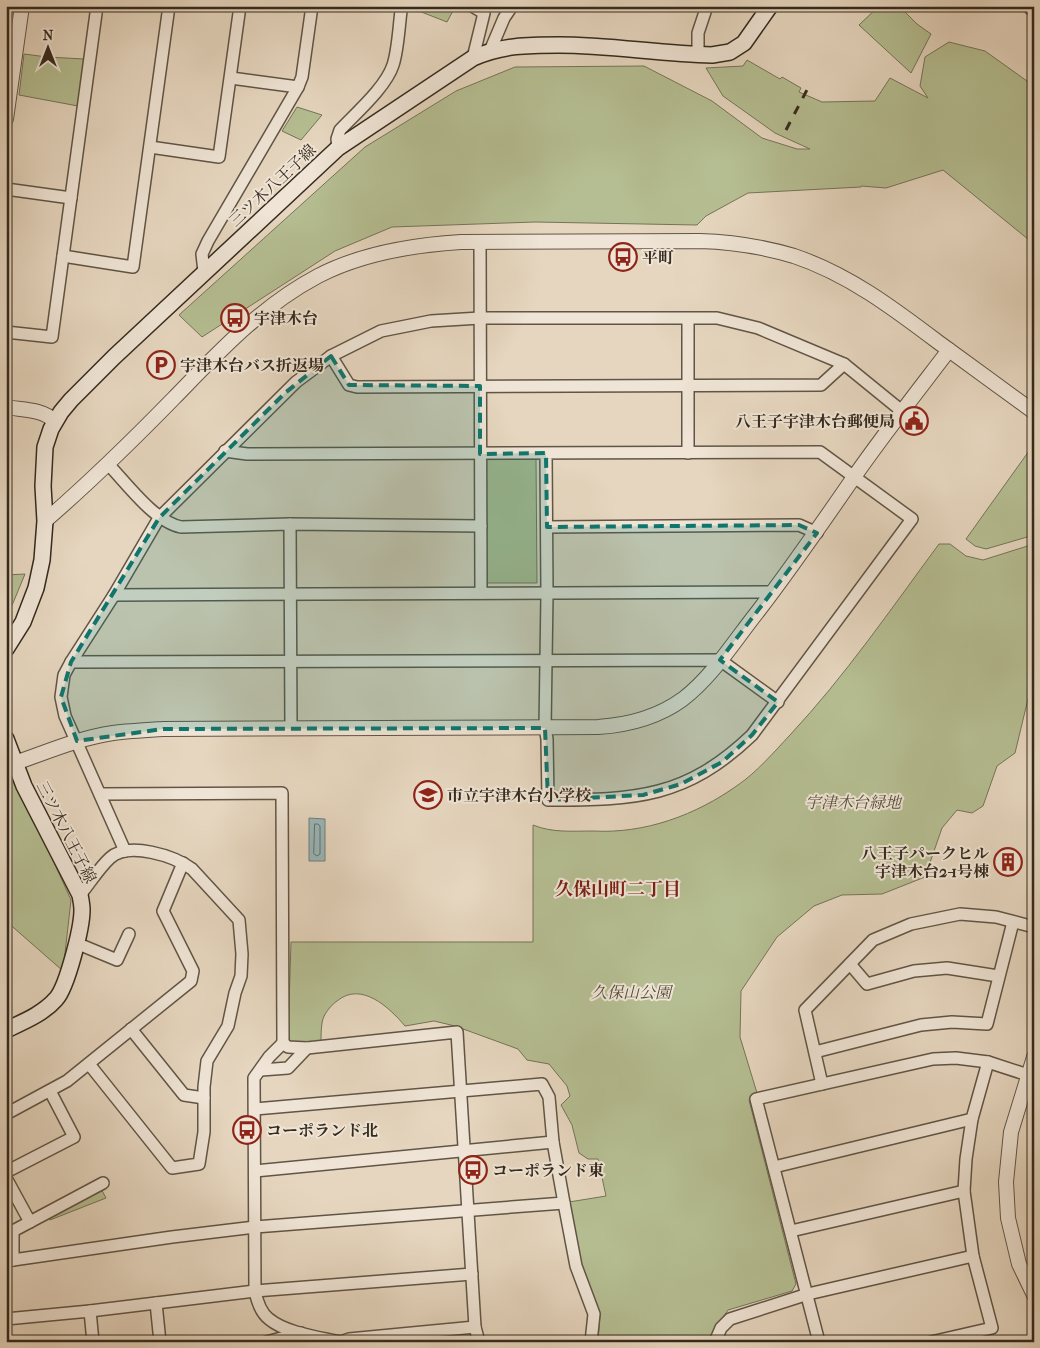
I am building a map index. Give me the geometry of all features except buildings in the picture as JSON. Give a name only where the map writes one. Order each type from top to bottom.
[{"type":"main road","name":"三ツ木八王子線","points":[[6,649],[23,622],[36,588],[42,560],[45,447],[54,421],[71,400],[204,272],[338,148],[473,58],[490,51],[525,45],[587,45],[712,55],[730,52],[744,43],[770,6]]},
{"type":"main road","name":"三ツ木八王子線","points":[[6,739],[41,820],[80,895],[82,911],[66,981],[57,998],[40,1013],[6,1030]]},
{"type":"street","points":[[6,119],[11,48],[22,6]]},
{"type":"street","points":[[6,332],[52,338],[97,6]]},
{"type":"street","points":[[63,256],[134,266],[169,6]]},
{"type":"street","points":[[150,147],[219,157],[240,6]]},
{"type":"street","points":[[204,272],[202,254],[208,241],[298,87],[302,76],[312,6]]},
{"type":"street","points":[[472,6],[484,14],[473,58]]},
{"type":"street","points":[[490,51],[504,18],[512,6]]},
{"type":"street","points":[[698,54],[698,33],[707,6]]},
{"type":"street","points":[[1027,6],[1034,10]]},
{"type":"street","points":[[338,148],[337,139],[340,130],[378,89],[394,64],[400,11]]},
{"type":"street","points":[[231,78],[298,87]]},
{"type":"street","points":[[6,189],[71,198]]},
{"type":"street","points":[[44,522],[108,464],[237,334],[295,289],[320,275],[352,262],[384,252],[430,244],[700,241],[736,244],[794,256],[863,288],[891,306],[1034,412]]},
{"type":"street","points":[[480,242],[481,593]]},
{"type":"street","points":[[125,851],[78,741],[65,716],[61,696],[62,682],[71,662],[114,595],[159,518],[296,382],[331,356],[381,331],[431,321],[480,318],[717,318],[758,328],[844,364],[903,412]]},
{"type":"street","points":[[688,319],[688,453]]},
{"type":"street","points":[[15,763],[78,741],[111,734],[164,729],[545,728],[619,725],[640,721],[667,709],[681,700],[694,690],[720,660],[816,533],[855,476],[949,350]]},
{"type":"street","points":[[331,356],[349,385],[357,387],[821,385],[844,364]]},
{"type":"street","points":[[6,407],[42,413],[54,421]]},
{"type":"street","points":[[225,451],[247,454],[820,452],[912,519],[778,702],[752,735],[722,762],[695,778],[665,790],[643,796],[611,799],[548,800],[547,738],[545,728],[547,660],[546,453]]},
{"type":"street","points":[[108,464],[159,518],[181,528],[290,524],[481,526]]},
{"type":"street","points":[[290,524],[291,729]]},
{"type":"street","points":[[547,527],[799,525],[816,533]]},
{"type":"street","points":[[114,595],[772,592]]},
{"type":"street","points":[[71,662],[720,660],[778,702]]},
{"type":"street","points":[[100,794],[282,793],[283,1043],[268,1057],[254,1078],[255,1291],[261,1310],[268,1318],[280,1326],[340,1342],[349,1339],[475,1327]]},
{"type":"street","points":[[80,895],[111,858],[125,851],[144,851],[183,863],[192,869],[239,920],[242,954],[241,976],[235,992],[228,1026],[207,1061],[204,1132],[199,1164],[172,1168],[88,1064]]},
{"type":"street","points":[[6,1114],[67,1081],[191,981],[193,971],[163,911],[183,863]]},
{"type":"street","points":[[822,1084],[805,1010],[873,940],[911,924],[960,914],[996,917],[1034,927]]},
{"type":"street","points":[[814,1052],[921,1025],[952,1022],[987,1024],[1013,922]]},
{"type":"street","points":[[76,943],[117,960],[129,934]]},
{"type":"street","points":[[850,964],[867,984],[914,971],[947,968],[998,976]]},
{"type":"street","points":[[131,1029],[184,1095],[204,1098]]},
{"type":"street","points":[[283,1043],[288,1047],[307,1048],[457,1032],[475,1327],[479,1342]]},
{"type":"street","points":[[261,1070],[288,1068],[307,1048]]},
{"type":"street","points":[[1034,1057],[1031,1076],[1011,1132],[1006,1182],[1008,1218],[1019,1264],[1034,1295]]},
{"type":"street","points":[[819,1342],[756,1099],[933,1059],[956,1058],[988,1062],[1031,1076]]},
{"type":"street","points":[[931,1342],[992,1328],[973,1256],[964,1191],[966,1159],[972,1119],[988,1062]]},
{"type":"street","points":[[255,1109],[542,1084],[549,1097],[552,1142],[576,1266],[594,1314],[591,1342]]},
{"type":"street","points":[[6,1172],[74,1137],[50,1091]]},
{"type":"street","points":[[774,1166],[972,1119]]},
{"type":"street","points":[[255,1171],[552,1142]]},
{"type":"street","points":[[6,1178],[30,1222]]},
{"type":"street","points":[[103,1183],[13,1231],[10,1260],[172,1236],[255,1227],[564,1203]]},
{"type":"street","points":[[791,1231],[964,1191]]},
{"type":"street","points":[[715,1342],[721,1328],[730,1319],[808,1294],[973,1256]]},
{"type":"street","points":[[6,1319],[255,1291],[472,1274]]},
{"type":"street","points":[[156,1303],[160,1342]]},
{"type":"street","points":[[90,1311],[93,1342]]},
{"type":"street","points":[[266,1342],[302,1333]]},
{"type":"highlighted area","points":[[331,356],[349,385],[480,386],[480,454],[546,453],[547,527],[799,525],[817,533],[720,660],[778,702],[752,735],[722,762],[681,784],[643,795],[548,800],[545,728],[163,729],[77,741],[61,697],[71,662],[159,518],[285,393]]},
{"type":"green space","points":[[406,6],[455,6],[455,7],[447,22]]},
{"type":"green space","points":[[879,6],[899,6],[917,24],[931,34],[911,73],[859,25]]},
{"type":"green space","points":[[949,42],[985,51],[1034,86],[1034,244],[943,170],[886,188],[861,186],[748,193],[706,216],[697,225],[535,222],[392,227],[335,251],[202,337],[179,315],[365,147],[456,91],[515,67],[644,66],[712,101],[762,138],[797,149],[810,149],[775,133],[723,96],[706,68],[743,66],[747,60],[780,79],[782,77],[801,88],[799,92],[822,102],[875,101],[890,78],[928,98],[920,86],[925,57]]},
{"type":"green space","points":[[24,54],[84,59],[78,106],[19,95]]},
{"type":"green space","points":[[297,107],[322,115],[301,140],[282,131]]},
{"type":"green space","points":[[1034,444],[1034,535],[986,549],[975,546],[966,539]]},
{"type":"green space","points":[[483,458],[536,458],[537,583],[485,583]]},
{"type":"green space","points":[[939,544],[950,544],[966,556],[983,560],[1034,544],[1034,674],[1015,753],[997,766],[983,806],[972,813],[957,810],[942,828],[925,877],[882,894],[842,895],[814,906],[777,937],[741,991],[740,1037],[757,1093],[749,1100],[796,1284],[792,1291],[728,1310],[709,1338],[698,1342],[679,1342],[658,1338],[643,1342],[598,1342],[600,1314],[580,1262],[569,1202],[606,1196],[598,1159],[588,1159],[579,1153],[572,1125],[561,1105],[570,1096],[567,1086],[549,1064],[527,1060],[518,1049],[455,1026],[434,1021],[405,1026],[383,1004],[365,995],[346,996],[332,1005],[323,1020],[321,1043],[291,1042],[288,1038],[291,942],[533,942],[533,825],[540,828],[570,831],[612,831],[651,826],[687,814],[722,796],[738,785],[772,755],[810,713],[867,642]]},
{"type":"green space","points":[[25,574],[6,620],[6,575]]},
{"type":"green space","points":[[6,756],[71,900],[63,971],[6,921]]},
{"type":"green space","points":[[99,1185],[106,1198],[50,1220],[45,1214]]},
{"type":"green space","points":[[475,1327],[479,1342],[341,1342]]},
{"type":"water","points":[[309,818],[325,819],[325,861],[309,861]]},
{"type":"railway","points":[[786,130],[809,86]]},
{"type":"place","name":"平町","points":[[623,257]]},
{"type":"place","name":"宇津木台","points":[[235,318]]},
{"type":"place","name":"宇津木台バス折返場","points":[[161,365]]},
{"type":"place","name":"八王子宇津木台郵便局","points":[[914,421]]},
{"type":"place","name":"市立宇津木台小学校","points":[[428,795]]},
{"type":"place","name":"八王子パークヒル 宇津木台2-1号棟","points":[[1008,862]]},
{"type":"place","name":"コーポランド北","points":[[247,1130]]},
{"type":"place","name":"コーポランド東","points":[[473,1170]]},
{"type":"district","name":"久保山町二丁目","points":[[618,889]]},
{"type":"park label","name":"宇津木台緑地","points":[[853,802]]},
{"type":"park label","name":"久保山公園","points":[[631,992]]}]
